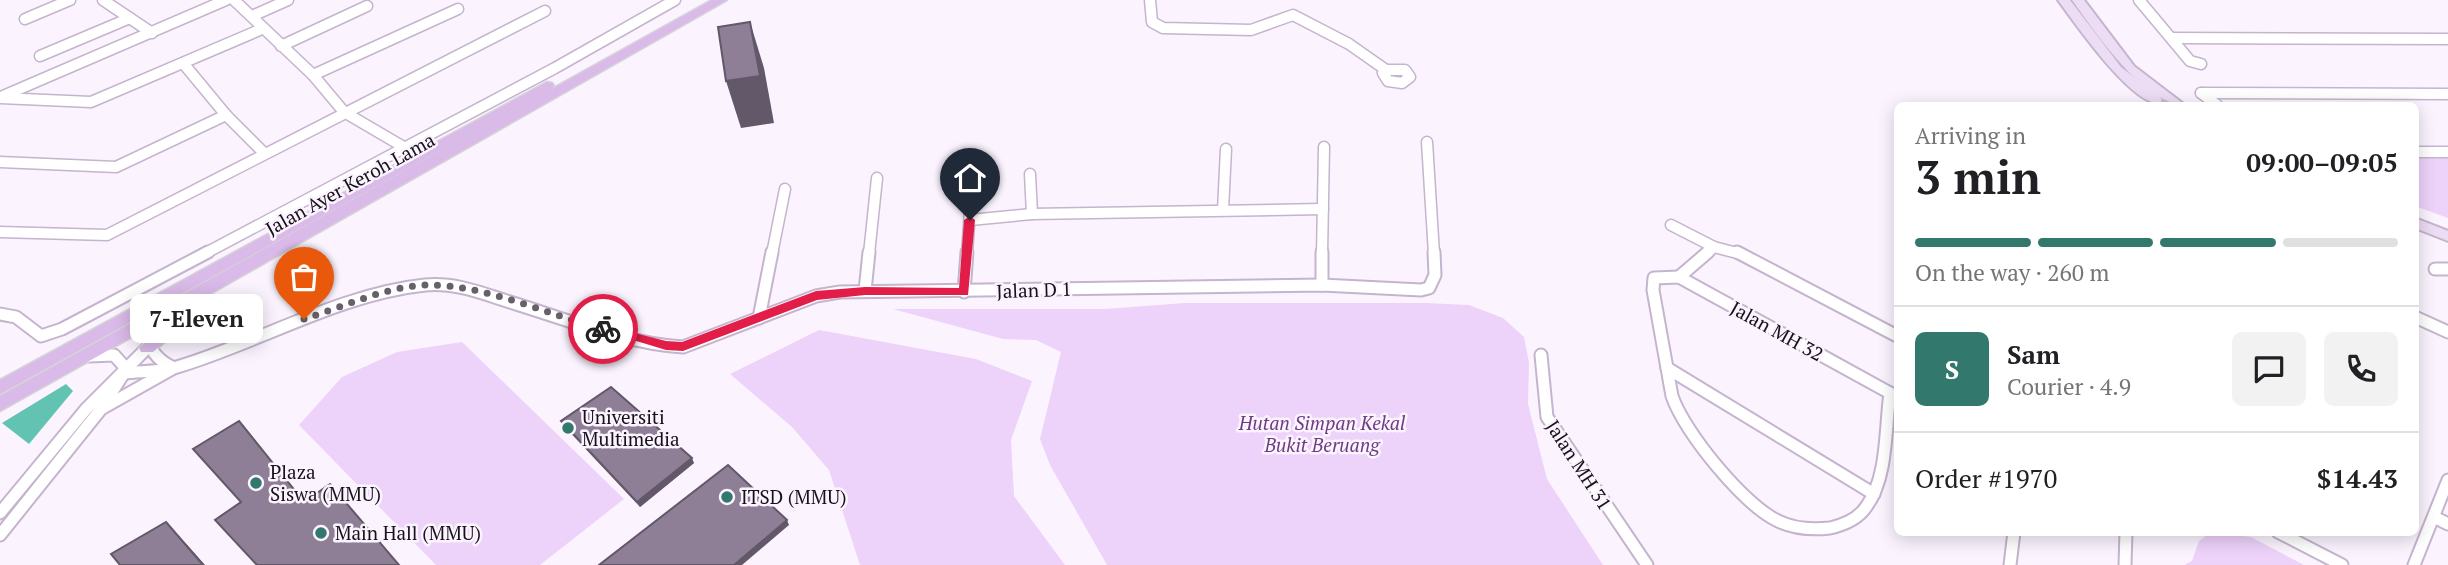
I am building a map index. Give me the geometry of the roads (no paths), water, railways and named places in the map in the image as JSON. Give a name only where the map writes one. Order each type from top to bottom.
[{"type":"main road","name":"Jalan Ayer Keroh Lama","points":[[0,388],[702,0]]},
{"type":"main road","name":"Jalan Ayer Keroh Lama","points":[[0,404],[721,0]]},
{"type":"main road","points":[[2064,0],[2117,70],[2158,102]]},
{"type":"main road","points":[[2078,0],[2130,68],[2175,102]]},
{"type":"main road","points":[[363,202],[371,193],[408,172],[419,156],[435,156],[489,130]]},
{"type":"main road","points":[[2419,215],[2448,225]]},
{"type":"main road","points":[[2419,225],[2448,236]]},
{"type":"main road","points":[[147,348],[231,276]]},
{"type":"street","points":[[25,19],[70,0]]},
{"type":"street","points":[[103,0],[152,33]]},
{"type":"street","points":[[0,98],[226,0]]},
{"type":"street","points":[[234,0],[313,75],[344,112],[419,156]]},
{"type":"street","points":[[252,16],[288,0]]},
{"type":"street","points":[[0,314],[16,317],[41,336],[62,329],[555,68],[675,0]]},
{"type":"street","points":[[1150,0],[1152,22],[1163,28],[1251,30],[1293,15],[1349,44],[1386,70]]},
{"type":"street","points":[[2140,0],[2190,61],[2201,64]]},
{"type":"street","points":[[281,46],[367,6]]},
{"type":"street","points":[[313,75],[458,9]]},
{"type":"street","points":[[0,232],[102,236],[545,11]]},
{"type":"street","points":[[40,56],[130,18]]},
{"type":"street","points":[[0,98],[91,102],[262,29]]},
{"type":"street","points":[[2172,38],[2448,40]]},
{"type":"street","points":[[183,64],[226,115],[264,153]]},
{"type":"street","points":[[2213,102],[2202,93],[2448,94]]},
{"type":"street","points":[[0,162],[116,167],[226,115]]},
{"type":"street","name":"Jalan D 1","points":[[124,373],[175,368],[283,326],[378,296],[425,285],[460,286],[571,321],[673,347],[693,345],[816,296],[865,291],[964,292],[1322,285],[1420,290],[1429,288],[1434,275],[1427,142]]},
{"type":"street","points":[[1322,285],[1324,147]]},
{"type":"street","points":[[1223,210],[1226,149]]},
{"type":"street","points":[[2419,152],[2448,152]]},
{"type":"street","points":[[1030,173],[1032,214]]},
{"type":"street","points":[[865,291],[877,178]]},
{"type":"street","points":[[964,292],[972,180]]},
{"type":"street","points":[[759,318],[785,189]]},
{"type":"street","points":[[970,220],[1032,214],[1323,209]]},
{"type":"street","points":[[1671,225],[1714,247],[1734,250],[1894,334]]},
{"type":"street","points":[[1714,247],[1679,277],[1654,278],[1653,290],[1667,368],[1677,410],[1689,431],[1769,517],[1790,525],[1817,529],[1839,527],[1857,518],[1874,494],[1894,395]]},
{"type":"street","points":[[2435,269],[2448,269]]},
{"type":"street","name":"Jalan MH 32","points":[[1679,277],[1894,395]]},
{"type":"street","points":[[2419,319],[2448,331]]},
{"type":"street","points":[[115,324],[126,320],[142,325],[147,348],[156,361],[175,368]]},
{"type":"street","points":[[0,513],[86,409],[147,348]]},
{"type":"street","points":[[0,535],[102,409],[124,373],[124,366],[114,355],[89,356]]},
{"type":"street","name":"Jalan MH 31","points":[[1541,355],[1547,417],[1647,565]]},
{"type":"street","points":[[102,409],[175,368]]},
{"type":"street","points":[[1667,368],[1874,494]]},
{"type":"street","points":[[2414,565],[2448,480]]},
{"type":"street","points":[[2434,517],[2448,524]]},
{"type":"street","points":[[2010,565],[2014,536]]},
{"type":"street","points":[[2125,565],[2126,536]]},
{"type":"street","points":[[2286,536],[2342,565]]},
{"type":"place","name":"7-Eleven","points":[[304,319]]},
{"type":"place","name":"Universiti Multimedia","points":[[568,428]]},
{"type":"place","name":"Plaza Siswa (MMU)","points":[[256,483]]},
{"type":"place","name":"ITSD (MMU)","points":[[727,497]]},
{"type":"place","name":"Main Hall (MMU)","points":[[321,533]]},
{"type":"park label","name":"Hutan Simpan Kekal Bukit Beruang","points":[[1322,434]]}]
